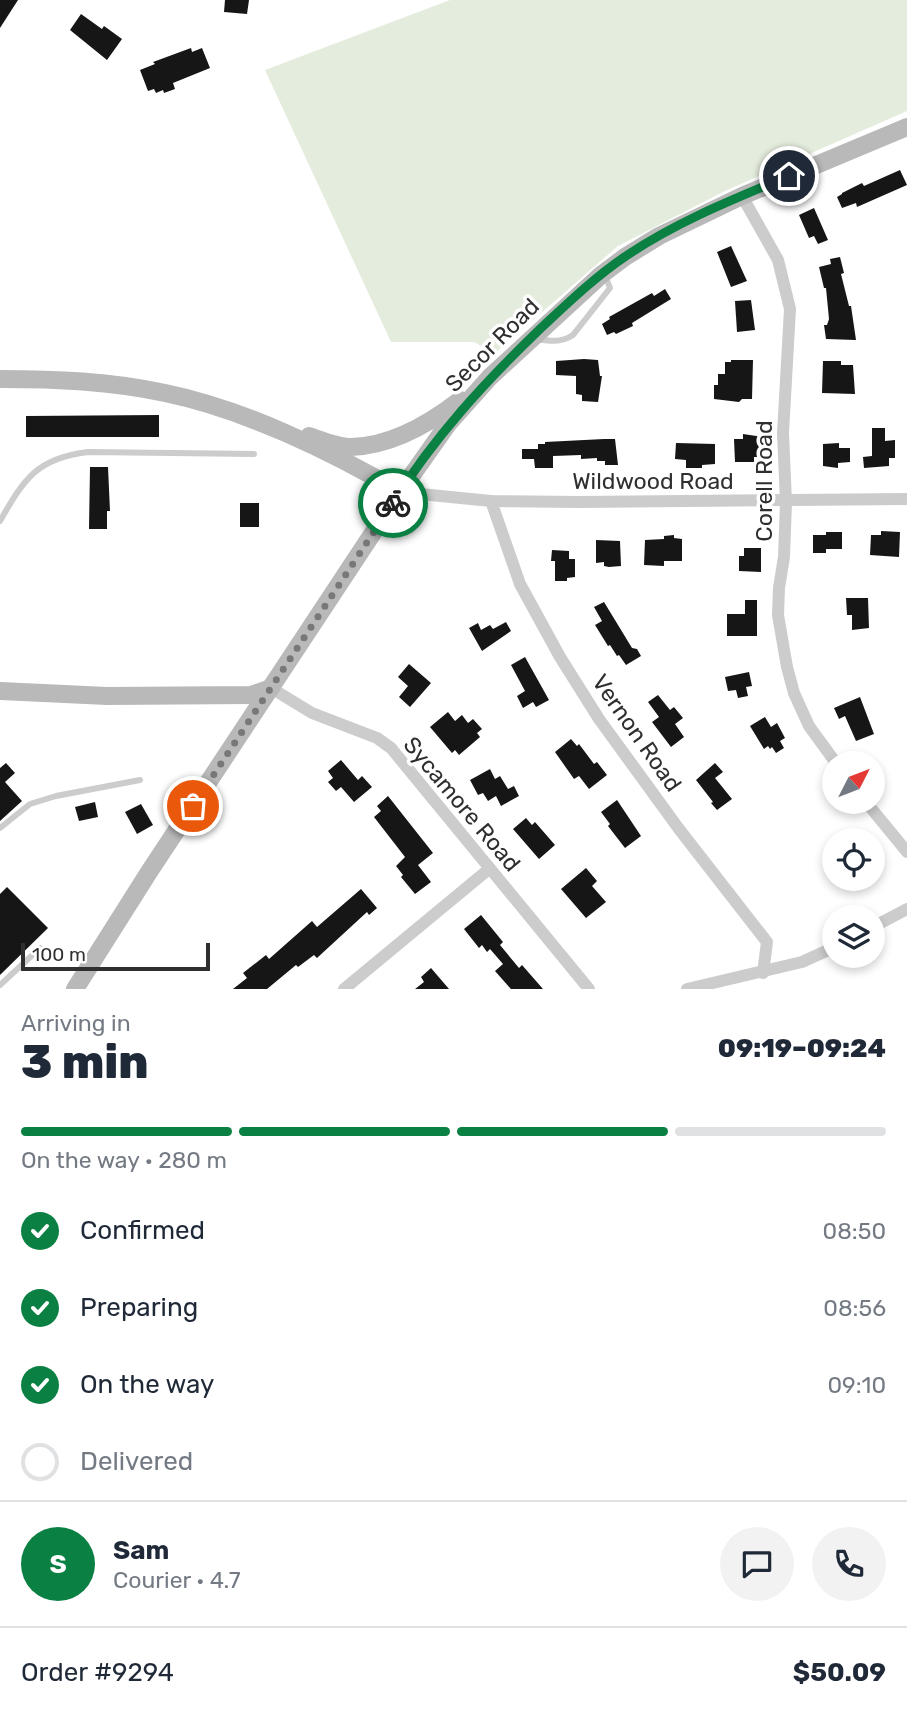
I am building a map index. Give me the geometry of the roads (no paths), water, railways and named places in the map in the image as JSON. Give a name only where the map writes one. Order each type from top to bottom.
[{"type":"main road","name":"Secor Road","points":[[75,989],[400,492],[448,424],[490,377],[603,273],[659,236],[742,196],[907,127]]},
{"type":"main road","points":[[0,379],[69,380],[163,392],[348,447],[377,444],[403,435],[435,418],[490,377]]},
{"type":"main road","points":[[259,422],[400,492]]},
{"type":"main road","points":[[0,691],[107,696],[251,695],[271,688]]},
{"type":"street","name":"Corell Road","points":[[742,196],[778,260],[790,309],[783,433],[786,502],[784,557],[778,615],[794,693],[808,726],[827,751]]},
{"type":"street","name":"Wildwood Road","points":[[400,492],[491,501],[786,502],[907,499]]},
{"type":"street","name":"Vernon Road","points":[[491,501],[520,584],[560,657],[593,709],[679,830],[767,942],[763,973]]},
{"type":"street","name":"Sycamore Road","points":[[271,688],[312,713],[377,738],[391,748],[589,989]]},
{"type":"street","points":[[876,814],[907,852]]},
{"type":"street","points":[[344,989],[489,869]]},
{"type":"street","points":[[885,921],[907,909]]},
{"type":"street","points":[[687,989],[763,973],[802,962],[822,953]]},
{"type":"lane","points":[[531,338],[554,342],[566,340],[573,335],[610,288],[610,283],[603,273]]},
{"type":"lane","points":[[0,521],[13,498],[37,470],[49,461],[67,455],[88,452],[254,454]]},
{"type":"lane","points":[[0,828],[30,804],[140,780]]},
{"type":"lane","points":[[0,985],[40,948]]}]
